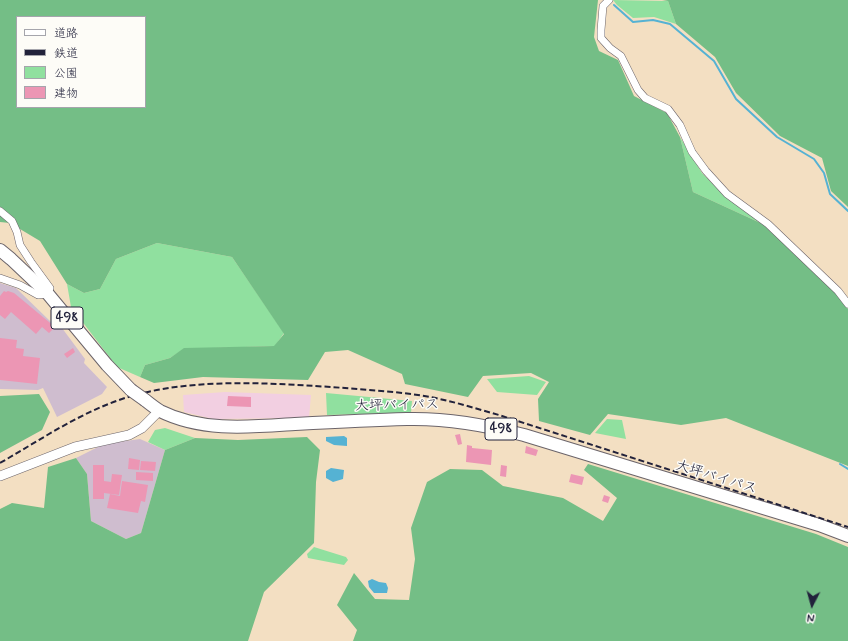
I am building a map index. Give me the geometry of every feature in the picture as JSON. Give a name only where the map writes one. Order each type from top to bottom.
[{"type":"highway","name":"大坪バイパス","points":[[0,250],[11,258],[48,294],[107,366],[131,390],[159,411],[184,420],[208,425],[237,427],[409,419],[449,421],[491,426],[540,439],[811,523],[848,536]]},
{"type":"street","points":[[609,0],[603,6],[601,38],[610,48],[621,56],[638,90],[645,98],[668,109],[680,125],[692,152],[706,172],[727,194],[768,224],[838,291],[848,304]]},
{"type":"street","points":[[0,211],[12,221],[17,232],[20,245],[50,288],[48,294],[38,295],[20,285],[0,278]]},
{"type":"street","points":[[0,476],[75,447],[129,435],[142,428],[159,411]]},
{"type":"shaded area","points":[[0,283],[16,288],[51,322],[62,328],[85,359],[84,363],[107,387],[102,394],[57,417],[43,388],[38,390],[0,389]]},
{"type":"shaded area","points":[[225,392],[311,395],[309,418],[213,419],[184,412],[183,395]]},
{"type":"shaded area","points":[[140,439],[165,450],[141,533],[126,539],[91,521],[87,474],[76,458],[104,444]]},
{"type":"green space","points":[[0,0],[598,0],[594,37],[599,51],[618,60],[634,96],[667,113],[680,137],[693,192],[767,226],[835,292],[848,309],[848,466],[726,418],[681,425],[608,414],[590,435],[539,421],[538,399],[549,382],[531,373],[483,376],[468,397],[405,384],[402,374],[348,350],[325,352],[308,380],[203,377],[154,383],[140,377],[145,365],[170,358],[184,348],[274,346],[284,334],[232,257],[157,243],[116,259],[100,289],[84,293],[67,284],[40,241],[10,223],[0,222]]},
{"type":"green space","points":[[613,0],[668,1],[676,24],[654,17],[633,18]]},
{"type":"green space","points":[[662,0],[848,0],[848,207],[831,191],[822,158],[780,136],[736,93],[715,57],[676,24],[668,1]]},
{"type":"green space","points":[[680,137],[702,173],[727,198],[767,226],[693,192]]},
{"type":"green space","points":[[157,243],[232,257],[284,333],[275,346],[184,349],[170,358],[145,365],[140,377],[117,367],[71,307],[67,284],[84,293],[100,289],[116,259]]},
{"type":"green space","points":[[529,376],[546,382],[537,395],[497,392],[487,379]]},
{"type":"green space","points":[[326,393],[412,401],[411,413],[327,415]]},
{"type":"green space","points":[[39,394],[50,412],[42,430],[0,453],[0,396]]},
{"type":"green space","points":[[607,419],[622,420],[626,439],[595,433]]},
{"type":"green space","points":[[165,428],[195,438],[165,450],[148,442],[155,430]]},
{"type":"green space","points":[[307,437],[320,450],[316,482],[314,543],[264,592],[248,641],[0,641],[0,509],[12,503],[44,508],[48,467],[76,458],[87,474],[91,521],[126,539],[141,533],[165,450],[195,438],[238,440]]},
{"type":"green space","points":[[588,464],[816,534],[848,547],[848,641],[353,641],[357,630],[337,605],[354,573],[375,599],[409,600],[415,559],[411,528],[427,482],[450,469],[482,470],[503,486],[563,498],[603,521],[617,498],[584,470]]},
{"type":"green space","points":[[314,547],[346,557],[348,560],[344,565],[308,558],[307,554]]},
{"type":"water","points":[[344,436],[347,438],[347,446],[334,445],[326,441],[326,437]]},
{"type":"water","points":[[331,468],[344,470],[343,479],[333,482],[326,478],[326,471]]},
{"type":"water","points":[[372,579],[386,583],[388,588],[387,593],[374,593],[369,587],[368,581]]},
{"type":"building","points":[[4,291],[14,293],[55,327],[49,333],[42,327],[36,334],[11,312],[5,319],[0,315],[0,296]]},
{"type":"building","points":[[0,338],[17,340],[16,348],[24,349],[23,356],[40,358],[37,384],[0,380]]},
{"type":"building","points":[[73,348],[75,352],[67,358],[64,354]]},
{"type":"building","points":[[228,396],[251,397],[251,407],[227,406]]},
{"type":"building","points":[[460,434],[462,444],[458,445],[455,435]]},
{"type":"building","points":[[467,445],[472,446],[472,448],[492,450],[491,465],[466,462]]},
{"type":"building","points":[[526,446],[538,450],[536,456],[525,453]]},
{"type":"building","points":[[129,458],[140,460],[139,470],[128,469]]},
{"type":"building","points":[[141,461],[156,462],[155,471],[140,470]]},
{"type":"building","points":[[93,465],[104,465],[104,481],[111,482],[112,474],[122,475],[119,495],[104,493],[104,499],[93,499]]},
{"type":"building","points":[[501,465],[507,466],[506,477],[500,476]]},
{"type":"building","points":[[136,472],[153,473],[153,481],[136,480]]},
{"type":"building","points":[[571,474],[584,477],[582,485],[569,482]]},
{"type":"building","points":[[122,481],[148,485],[145,502],[141,501],[138,513],[107,508],[110,494],[120,496]]},
{"type":"building","points":[[604,495],[610,497],[608,503],[602,501]]},
{"type":"waterway","points":[[614,5],[633,22],[653,20],[670,24],[714,61],[736,99],[777,137],[814,159],[824,173],[830,194],[848,211]]},
{"type":"waterway","points":[[840,464],[848,469]]},
{"type":"railway","points":[[0,463],[92,411],[134,395],[163,389],[224,383],[286,384],[345,388],[419,395],[465,405],[848,527]]}]
